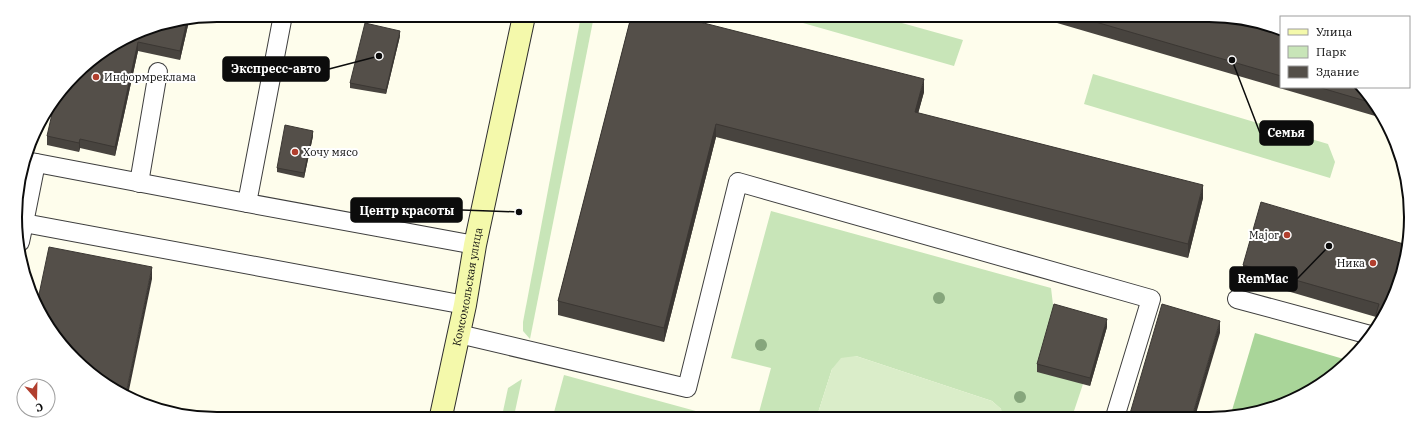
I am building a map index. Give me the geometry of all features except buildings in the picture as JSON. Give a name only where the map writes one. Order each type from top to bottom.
[{"type":"main road","name":"Комсомольская улица","points":[[442,412],[465,305],[475,245],[523,22]]},
{"type":"lane","points":[[247,203],[282,22]]},
{"type":"lane","points":[[138,183],[158,72]]},
{"type":"lane","points":[[22,231],[31,162],[475,245]]},
{"type":"lane","points":[[459,334],[687,388],[738,182],[1150,299],[1116,412]]},
{"type":"lane","points":[[24,223],[465,305]]},
{"type":"lane","points":[[1237,299],[1365,334]]},
{"type":"green space","points":[[580,22],[593,22],[530,339],[523,331],[523,322]]},
{"type":"green space","points":[[800,22],[898,22],[963,40],[954,66]]},
{"type":"green space","points":[[1093,74],[1328,144],[1335,162],[1330,178],[1084,104]]},
{"type":"green space","points":[[771,211],[1051,288],[1054,313],[1083,384],[1074,412],[1001,412],[1001,409],[992,401],[856,356],[832,369],[818,412],[759,412],[771,368],[731,358]]},
{"type":"green space","points":[[1255,333],[1343,359],[1328,372],[1295,392],[1272,402],[1232,410]]},
{"type":"green space","points":[[856,356],[992,401],[1001,409],[1001,412],[818,412],[832,369],[841,358]]},
{"type":"green space","points":[[564,375],[699,412],[554,412]]},
{"type":"green space","points":[[522,379],[515,412],[503,412],[508,388]]},
{"type":"place","name":"Экспресс-авто","points":[[379,56]]},
{"type":"place","name":"Семья","points":[[1232,60]]},
{"type":"place","name":"Информреклама","points":[[96,77]]},
{"type":"place","name":"Хочу мясо","points":[[295,152]]},
{"type":"place","name":"Центр красоты","points":[[519,212]]},
{"type":"place","name":"Major","points":[[1287,235]]},
{"type":"place","name":"RemMac","points":[[1329,246]]},
{"type":"place","name":"Ника","points":[[1373,263]]}]
